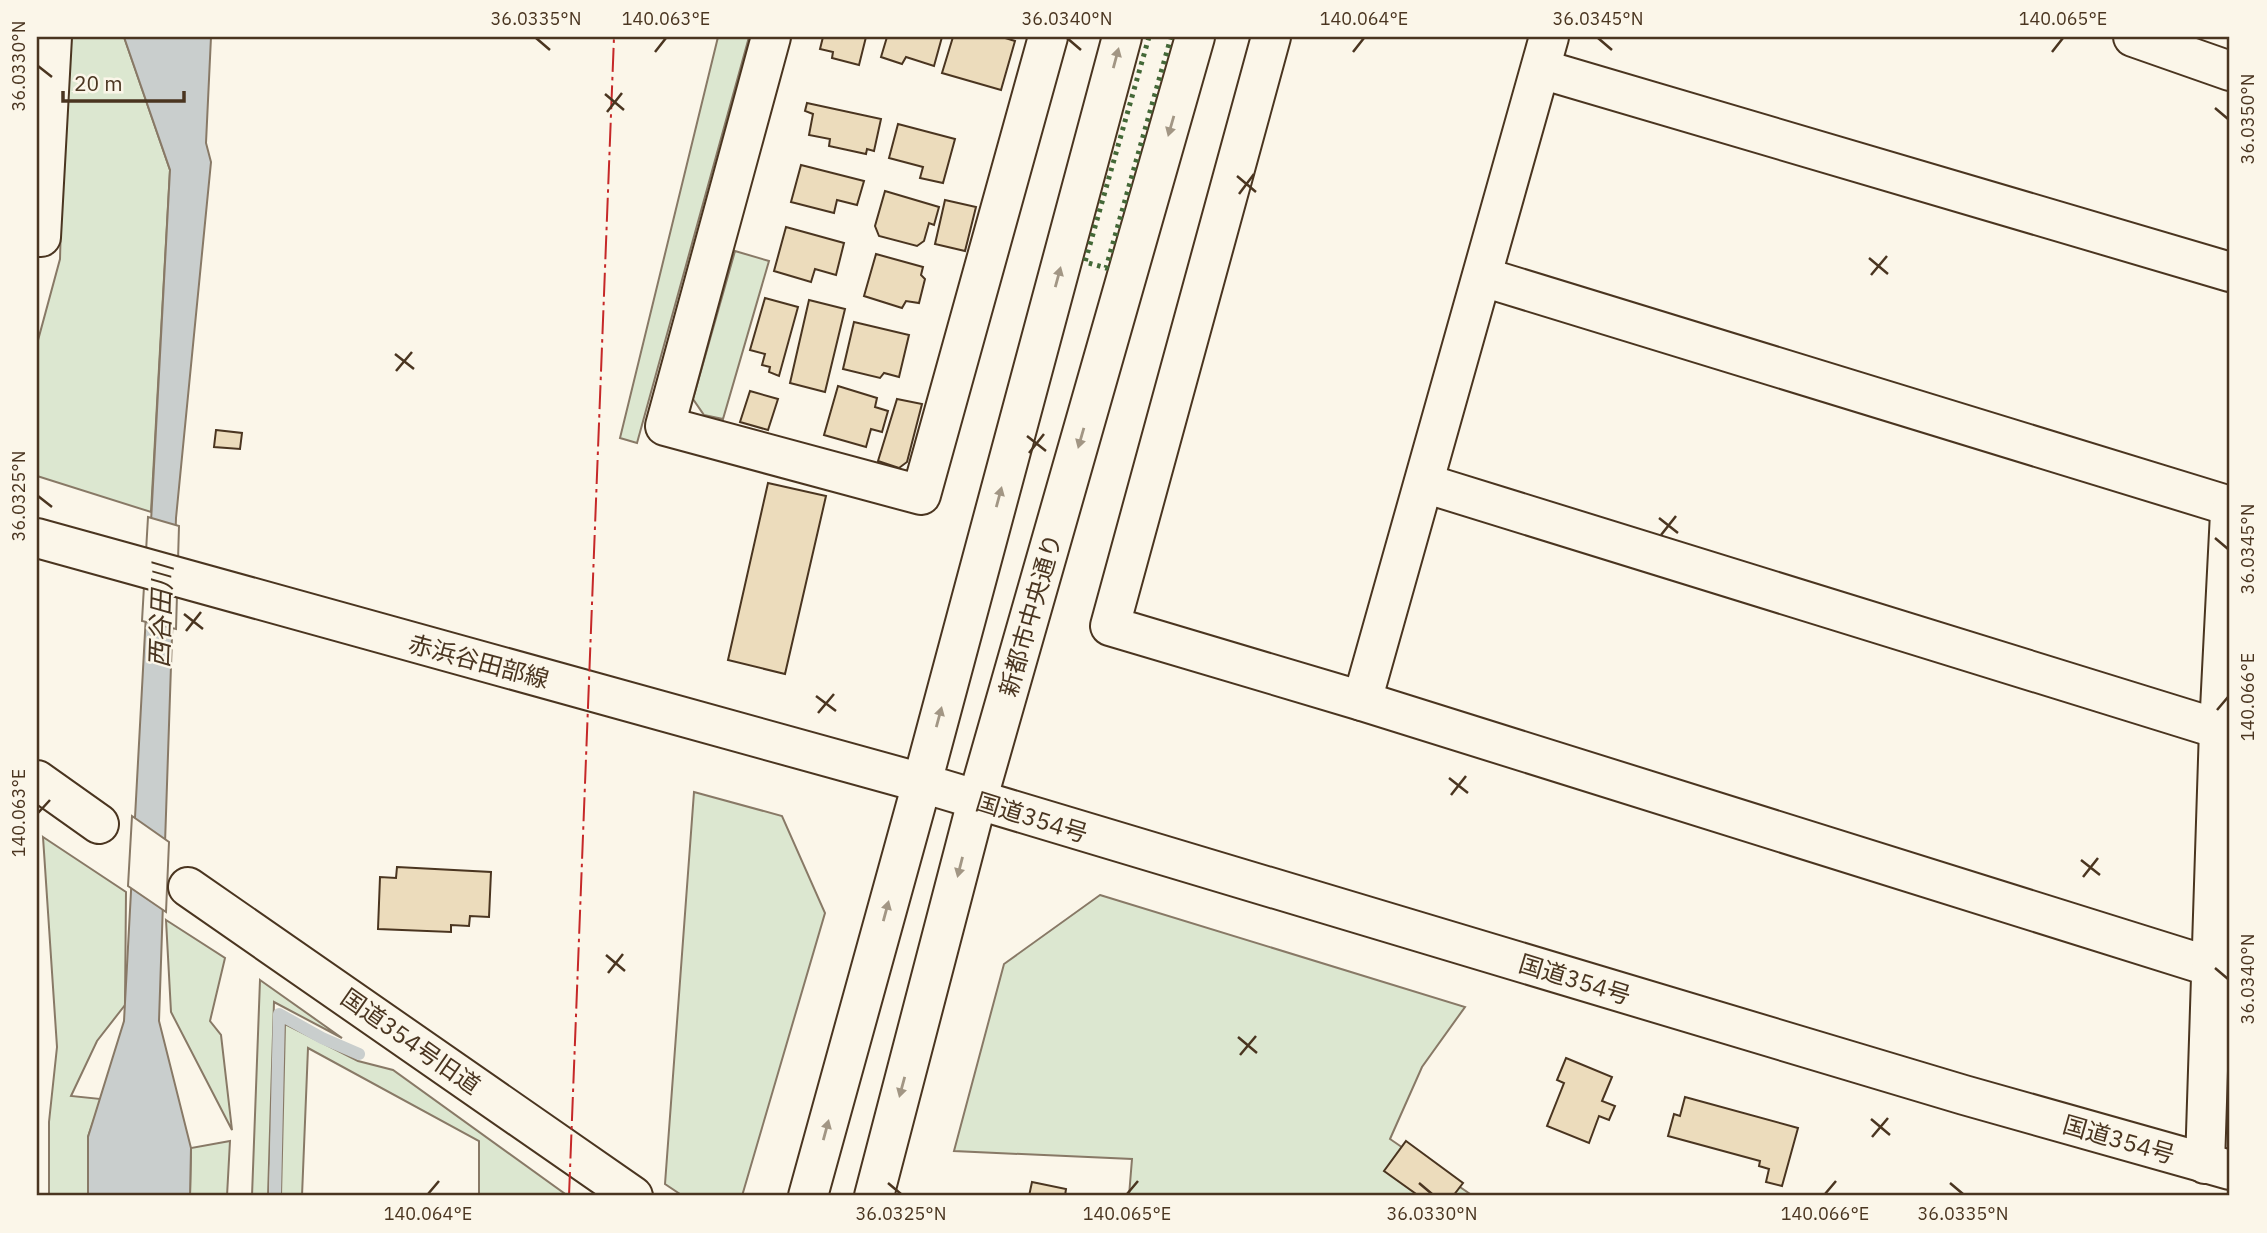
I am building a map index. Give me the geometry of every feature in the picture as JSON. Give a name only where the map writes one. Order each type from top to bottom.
[{"type":"main road","points":[[37,237],[41,237],[52,37]]},
{"type":"main road","points":[[771,37],[666,425],[921,495],[1048,37]]},
{"type":"main road","points":[[808,1196],[1122,37]]},
{"type":"main road","name":"新都市中央通り","points":[[874,1196],[977,801],[1195,37]]},
{"type":"main road","points":[[1271,37],[1110,626],[1362,701],[2212,967]]},
{"type":"main road","points":[[2133,37],[2230,71]]},
{"type":"main road","points":[[1362,701],[1545,53],[2230,272]]},
{"type":"main road","points":[[1483,277],[2230,506]]},
{"type":"main road","points":[[1424,483],[2219,729]]},
{"type":"main road","points":[[2217,1167],[2212,967],[2219,729],[2230,513]]},
{"type":"main road","name":"赤浜谷田部線","points":[[40,538],[922,783]]},
{"type":"main road","points":[[37,780],[99,824]]},
{"type":"main road","name":"国道354号","points":[[922,783],[1964,1095],[2217,1167]]},
{"type":"main road","name":"国道354号旧道","points":[[188,887],[633,1196]]},
{"type":"green space","points":[[66,37],[124,37],[170,170],[151,512],[37,476],[37,344],[60,259]]},
{"type":"green space","points":[[718,37],[749,37],[637,443],[620,438]]},
{"type":"green space","points":[[735,251],[769,261],[723,419],[704,415],[693,399]]},
{"type":"green space","points":[[694,792],[782,816],[825,913],[742,1196],[683,1196],[665,1184]]},
{"type":"green space","points":[[43,837],[126,892],[125,1005],[97,1041],[71,1096],[101,1099],[88,1137],[88,1196],[49,1196],[49,1122],[57,1047]]},
{"type":"green space","points":[[1100,895],[1465,1007],[1422,1067],[1390,1139],[1473,1196],[1129,1196],[1132,1159],[954,1151],[1004,964]]},
{"type":"green space","points":[[166,920],[225,958],[210,1021],[221,1035],[232,1130],[171,1012]]},
{"type":"green space","points":[[260,980],[342,1038],[274,1002],[268,1196],[252,1196]]},
{"type":"green space","points":[[285,1024],[358,1061],[393,1070],[568,1196],[479,1196],[479,1141],[308,1048],[302,1196],[281,1196]]},
{"type":"green space","points":[[230,1141],[227,1196],[190,1196],[191,1148]]},
{"type":"water","name":"西谷田川","points":[[124,37],[211,37],[206,143],[211,162],[176,518],[159,1021],[191,1148],[190,1196],[88,1196],[88,1137],[124,1021],[170,170]]},
{"type":"pier","points":[[148,517],[179,526],[176,629],[142,621]]},
{"type":"pier","points":[[132,816],[169,842],[166,912],[128,886]]},
{"type":"building","points":[[823,37],[866,37],[859,65],[832,58],[833,52],[820,49]]},
{"type":"building","points":[[887,37],[942,37],[934,66],[906,57],[902,64],[881,57]]},
{"type":"building","points":[[953,37],[1002,37],[1015,41],[1001,90],[942,73]]},
{"type":"building","points":[[807,103],[881,119],[874,151],[867,149],[866,154],[829,146],[830,139],[809,135],[813,114],[805,111]]},
{"type":"building","points":[[898,124],[955,139],[943,183],[920,178],[923,167],[889,158]]},
{"type":"building","points":[[801,165],[864,181],[857,205],[837,200],[834,213],[791,202]]},
{"type":"building","points":[[885,191],[939,207],[934,225],[929,223],[924,241],[917,246],[879,236],[875,226]]},
{"type":"building","points":[[945,200],[976,207],[965,251],[935,244]]},
{"type":"building","points":[[786,227],[844,243],[836,275],[815,269],[811,282],[774,271]]},
{"type":"building","points":[[876,254],[923,267],[921,275],[925,279],[919,303],[906,301],[902,308],[864,296]]},
{"type":"building","points":[[765,298],[798,307],[779,376],[769,372],[770,367],[762,365],[765,354],[750,350]]},
{"type":"building","points":[[809,300],[845,309],[825,392],[790,383]]},
{"type":"building","points":[[854,322],[909,335],[899,377],[884,373],[880,378],[843,369]]},
{"type":"building","points":[[838,386],[877,398],[875,407],[888,411],[882,432],[871,429],[866,447],[824,435]]},
{"type":"building","points":[[750,391],[778,399],[768,430],[740,422]]},
{"type":"building","points":[[897,399],[922,404],[907,462],[899,468],[878,461]]},
{"type":"building","points":[[216,430],[242,433],[240,449],[214,447]]},
{"type":"building","points":[[768,483],[826,496],[785,674],[728,660]]},
{"type":"building","points":[[397,867],[491,872],[489,917],[470,916],[469,926],[451,925],[451,932],[378,929],[380,877],[396,878]]},
{"type":"building","points":[[1566,1058],[1612,1077],[1602,1101],[1615,1106],[1609,1120],[1599,1116],[1589,1143],[1547,1126],[1564,1083],[1557,1080]]},
{"type":"building","points":[[1685,1097],[1798,1128],[1782,1186],[1766,1182],[1769,1169],[1759,1166],[1760,1161],[1668,1136],[1674,1114],[1680,1116]]},
{"type":"building","points":[[1406,1141],[1463,1183],[1453,1196],[1419,1196],[1384,1171]]},
{"type":"building","points":[[1032,1182],[1066,1189],[1065,1196],[1029,1196]]},
{"type":"waterway","points":[[275,1196],[279,1014],[322,1038],[359,1054]]},
{"type":"hedge","points":[[1149,37],[1085,262],[1106,268],[1171,37]]},
{"type":"power","points":[[569,1196],[614,37]]}]
